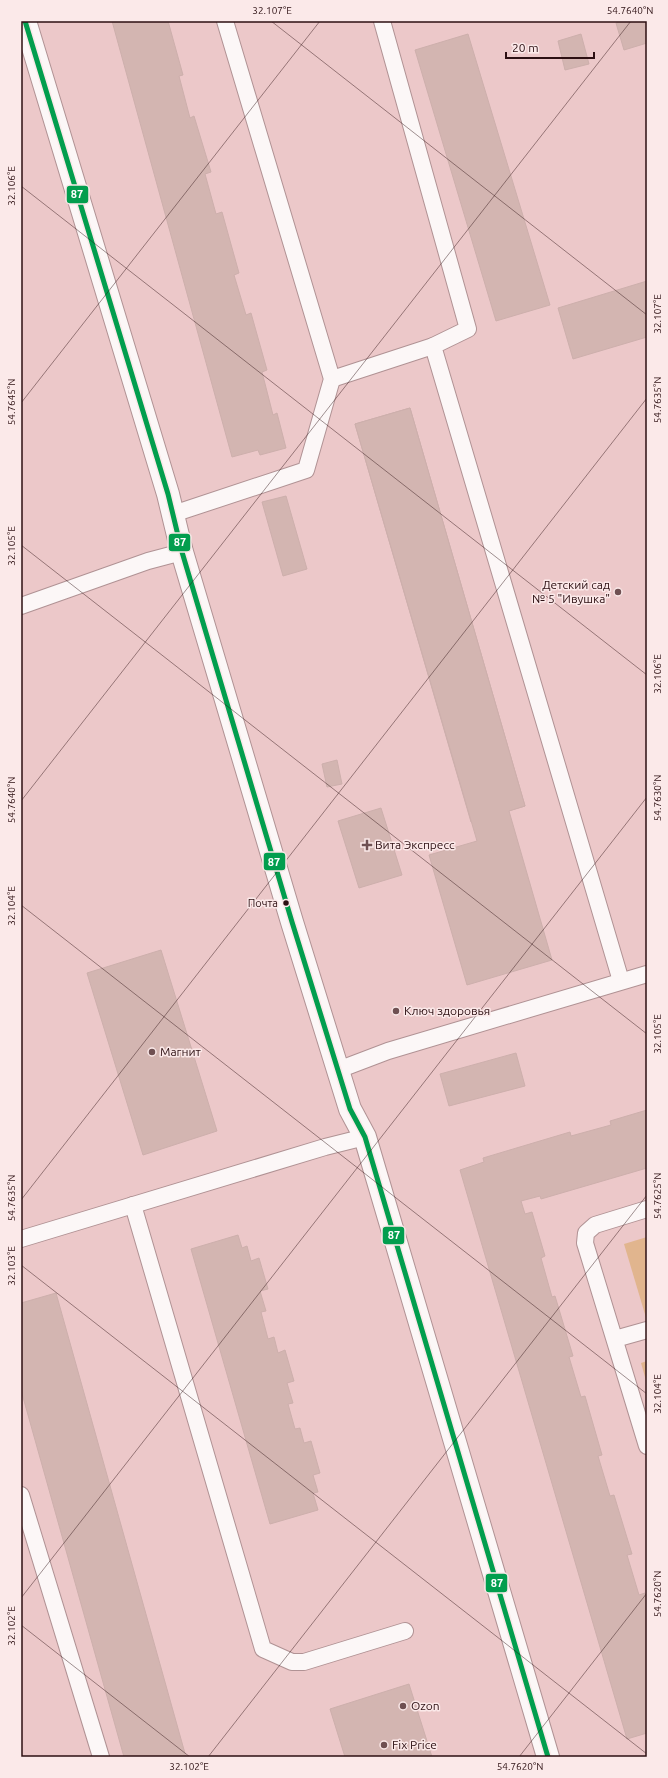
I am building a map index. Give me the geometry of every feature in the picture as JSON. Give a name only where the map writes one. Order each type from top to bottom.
[{"type":"street","points":[[25,21],[168,494],[182,552],[292,922],[350,1109],[365,1137],[548,1757]]},
{"type":"lane","points":[[173,514],[306,470],[332,379],[225,21]]},
{"type":"lane","points":[[332,379],[433,346],[468,329],[382,21]]},
{"type":"lane","points":[[433,346],[621,981]]},
{"type":"lane","points":[[21,606],[148,561],[182,552]]},
{"type":"lane","points":[[338,1070],[388,1051],[647,974]]},
{"type":"lane","points":[[21,1239],[325,1147],[365,1137]]},
{"type":"lane","points":[[134,1205],[263,1649],[292,1662],[304,1662],[405,1631]]},
{"type":"lane","points":[[647,1209],[595,1225],[586,1233],[585,1243],[647,1446]]},
{"type":"lane","points":[[615,1339],[647,1330]]},
{"type":"lane","points":[[21,1495],[101,1757]]},
{"type":"shaded area","points":[[647,1237],[647,1321],[624,1244]]},
{"type":"shaded area","points":[[647,1361],[647,1384],[641,1363]]},
{"type":"building","points":[[112,21],[168,21],[183,75],[179,76],[190,118],[194,116],[211,172],[205,174],[216,214],[222,212],[239,273],[234,275],[246,315],[251,313],[267,370],[262,372],[273,415],[277,413],[286,448],[260,455],[258,450],[232,457]]},
{"type":"building","points":[[624,21],[647,21],[647,43],[624,50],[616,23]]},
{"type":"building","points":[[468,34],[550,305],[496,321],[415,50]]},
{"type":"building","points":[[581,34],[589,64],[565,70],[558,41]]},
{"type":"building","points":[[647,281],[647,337],[573,359],[558,308]]},
{"type":"building","points":[[410,408],[525,806],[471,822],[355,424]]},
{"type":"building","points":[[410,408],[525,806],[509,811],[552,960],[467,985],[429,855],[477,841],[355,424]]},
{"type":"building","points":[[286,496],[307,569],[283,576],[262,502]]},
{"type":"building","points":[[337,760],[342,784],[327,787],[322,764]]},
{"type":"building","points":[[381,808],[402,875],[359,888],[338,821]]},
{"type":"building","name":"Магнит","points":[[161,950],[217,1131],[143,1155],[87,973]]},
{"type":"building","points":[[516,1053],[525,1086],[449,1106],[440,1074]]},
{"type":"building","points":[[647,1110],[647,1168],[541,1199],[540,1196],[521,1201],[525,1214],[532,1212],[545,1256],[541,1258],[552,1297],[555,1296],[573,1356],[569,1357],[581,1397],[585,1396],[602,1455],[598,1456],[610,1496],[614,1495],[632,1554],[627,1555],[639,1595],[645,1593],[647,1599],[647,1733],[627,1739],[460,1170],[484,1162],[483,1158],[570,1132],[571,1136],[611,1125],[610,1121]]},
{"type":"building","points":[[238,1235],[242,1248],[247,1246],[251,1261],[259,1258],[268,1289],[260,1291],[266,1311],[261,1312],[268,1339],[274,1337],[278,1353],[285,1350],[294,1381],[287,1383],[293,1403],[288,1404],[295,1429],[300,1428],[304,1443],[311,1441],[320,1473],[313,1475],[318,1492],[313,1493],[318,1510],[270,1524],[191,1249]]},
{"type":"building","points":[[56,1293],[186,1757],[124,1757],[21,1390],[21,1303]]},
{"type":"building","points":[[409,1684],[432,1757],[345,1757],[330,1709]]},
{"type":"transit line","name":"87","points":[[25,21],[168,494],[182,552],[292,922],[350,1109],[365,1137],[548,1757]]},
{"type":"place","name":"Детский сад № 5 \"Ивушка\"","points":[[618,592]]},
{"type":"place","name":"Вита Экспресс","points":[[367,845]]},
{"type":"place","name":"Почта","points":[[286,903]]},
{"type":"place","name":"Ключ здоровья","points":[[396,1011]]},
{"type":"place","name":"Магнит","points":[[152,1052]]},
{"type":"place","name":"Ozon","points":[[403,1706]]},
{"type":"place","name":"Fix Price","points":[[384,1745]]}]
